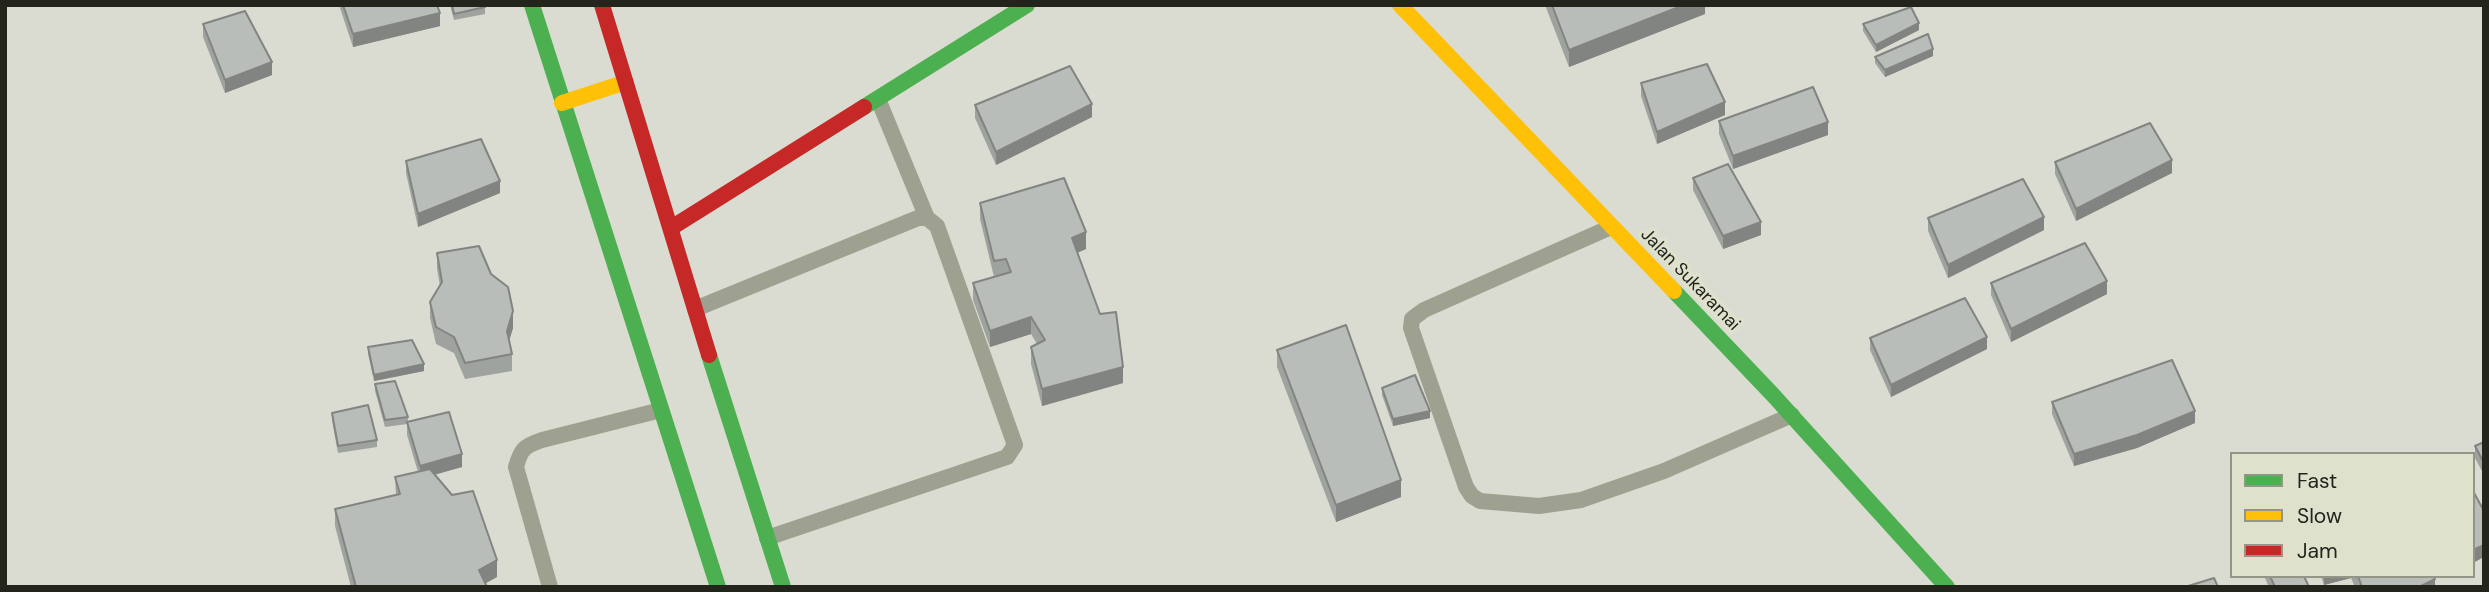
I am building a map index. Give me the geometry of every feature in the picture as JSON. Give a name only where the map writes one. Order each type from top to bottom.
[{"type":"main road","points":[[532,5],[714,586]]},
{"type":"main road","points":[[602,5],[783,587]]},
{"type":"main road","points":[[671,228],[1027,5]]},
{"type":"main road","name":"Jalan Sukaramai","points":[[1400,5],[1792,415],[1947,587]]},
{"type":"main road","points":[[562,103],[626,82]]},
{"type":"lane","points":[[767,538],[1007,457],[1015,445],[937,226],[927,218],[878,99]]},
{"type":"lane","points":[[695,309],[918,218],[927,218]]},
{"type":"lane","points":[[1611,227],[1424,310],[1412,319],[1411,328],[1466,487],[1472,496],[1480,501],[1539,506],[1581,500],[1664,471],[1792,415]]},
{"type":"lane","points":[[550,587],[516,467],[519,456],[526,446],[541,440],[661,410]]},
{"type":"building","points":[[343,5],[437,5],[440,13],[353,34]]},
{"type":"building","points":[[452,5],[485,5],[485,7],[454,14]]},
{"type":"building","points":[[1552,5],[1684,5],[1569,50]]},
{"type":"building","points":[[1911,7],[1919,23],[1876,45],[1863,24]]},
{"type":"building","points":[[245,11],[272,62],[225,80],[203,24]]},
{"type":"building","points":[[1928,34],[1933,49],[1885,70],[1875,57]]},
{"type":"building","points":[[1707,64],[1725,102],[1657,132],[1641,83]]},
{"type":"building","points":[[1070,66],[1092,104],[996,152],[975,105]]},
{"type":"building","points":[[1813,87],[1828,122],[1733,156],[1719,121]]},
{"type":"building","points":[[2150,123],[2172,160],[2076,209],[2055,162]]},
{"type":"building","points":[[481,139],[500,181],[418,214],[406,161]]},
{"type":"building","points":[[1728,164],[1761,222],[1723,236],[1693,178]]},
{"type":"building","points":[[1064,178],[1086,232],[1072,238],[1100,314],[1116,312],[1123,367],[1042,389],[1031,347],[1045,340],[1031,317],[990,331],[973,283],[1011,272],[1006,259],[994,261],[980,203]]},
{"type":"building","points":[[2023,179],[2044,217],[1948,265],[1928,218]]},
{"type":"building","points":[[2085,243],[2107,281],[2011,329],[1991,283]]},
{"type":"building","points":[[479,246],[491,274],[508,287],[513,311],[507,331],[512,354],[465,363],[454,337],[436,327],[430,302],[442,282],[437,253]]},
{"type":"building","points":[[1965,298],[1987,337],[1891,385],[1870,338]]},
{"type":"building","points":[[1346,325],[1401,480],[1336,505],[1277,350]]},
{"type":"building","points":[[412,340],[424,364],[374,375],[368,347]]},
{"type":"building","points":[[2172,360],[2195,411],[2137,435],[2074,454],[2052,402]]},
{"type":"building","points":[[1415,375],[1430,411],[1393,419],[1382,388]]},
{"type":"building","points":[[395,381],[408,417],[385,420],[375,384]]},
{"type":"building","points":[[368,405],[377,440],[338,446],[332,413]]},
{"type":"building","points":[[449,412],[462,454],[420,466],[407,422]]},
{"type":"building","points":[[2484,442],[2484,463],[2475,446]]},
{"type":"building","points":[[430,469],[452,495],[473,491],[497,560],[479,570],[487,587],[356,587],[335,509],[400,494],[395,477]]},
{"type":"building","points":[[2475,495],[2484,511],[2484,545],[2475,549]]},
{"type":"building","points":[[2214,578],[2218,587],[2185,587]]},
{"type":"building","points":[[2271,578],[2305,578],[2309,587],[2275,587]]},
{"type":"building","points":[[2359,578],[2435,579],[2419,587],[2362,587]]},
{"type":"traffic: fast","points":[[532,5],[718,587]]},
{"type":"traffic: fast","points":[[864,107],[1027,5]]},
{"type":"traffic: fast","points":[[1674,291],[1773,395],[1947,587]]},
{"type":"traffic: fast","points":[[709,355],[783,587]]},
{"type":"traffic: slow","points":[[1400,5],[1674,291]]},
{"type":"traffic: slow","points":[[562,103],[626,82]]},
{"type":"traffic: jam","points":[[602,5],[709,355]]},
{"type":"traffic: jam","points":[[671,228],[864,107]]}]
